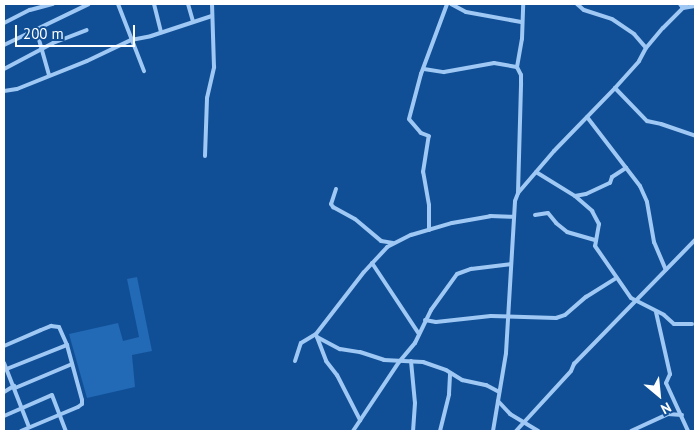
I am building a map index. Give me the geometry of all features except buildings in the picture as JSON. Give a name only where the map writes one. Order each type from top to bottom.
[{"type":"street","points":[[4,23],[30,10],[53,4]]},
{"type":"street","points":[[4,45],[89,4]]},
{"type":"street","points":[[118,4],[144,71]]},
{"type":"street","points":[[154,4],[161,32]]},
{"type":"street","points":[[188,4],[193,21]]},
{"type":"street","points":[[206,156],[207,98],[214,67],[212,4]]},
{"type":"street","points":[[429,230],[428,205],[423,172],[429,136],[421,133],[409,119],[424,69],[449,4],[466,12],[521,22]]},
{"type":"street","points":[[518,193],[521,75],[516,67],[522,39],[523,4]]},
{"type":"street","points":[[493,431],[504,366],[514,201],[518,193],[536,172],[615,88],[639,61],[646,48],[682,6],[687,4]]},
{"type":"street","points":[[579,5],[584,10],[612,19],[634,34],[646,48]]},
{"type":"street","points":[[682,6],[695,6]]},
{"type":"street","points":[[4,91],[17,89],[48,75],[88,61],[131,40],[151,36],[212,16]]},
{"type":"street","points":[[36,29],[48,75]]},
{"type":"street","points":[[4,68],[87,30]]},
{"type":"street","points":[[424,69],[444,72],[494,64],[516,67]]},
{"type":"street","points":[[615,88],[647,121],[695,136]]},
{"type":"street","points":[[587,117],[645,196],[654,242],[666,270]]},
{"type":"street","points":[[575,196],[586,194],[610,183],[612,177],[626,168]]},
{"type":"street","points":[[536,172],[575,196],[597,218],[599,228],[595,246],[636,302],[665,316],[674,324],[692,324]]},
{"type":"street","points":[[336,189],[333,207],[356,219],[381,241],[393,243]]},
{"type":"street","points":[[535,215],[548,213],[567,232],[595,240]]},
{"type":"street","points":[[295,361],[301,343],[317,336],[372,263],[393,243],[429,230],[490,216],[514,217]]},
{"type":"street","points":[[516,431],[571,371],[574,364],[695,240]]},
{"type":"street","points":[[372,263],[419,334]]},
{"type":"street","points":[[352,431],[399,362],[415,343],[426,320],[457,274],[470,268],[511,264]]},
{"type":"street","points":[[426,320],[436,322],[491,316],[559,318],[617,278]]},
{"type":"street","points":[[656,312],[670,374],[666,383],[688,431]]},
{"type":"street","points":[[4,346],[51,326],[62,330],[82,404],[21,431]]},
{"type":"street","points":[[317,336],[342,349],[399,362],[423,362],[462,380],[486,385],[499,392]]},
{"type":"street","points":[[317,336],[326,361],[337,375],[349,402],[360,420]]},
{"type":"street","points":[[5,370],[67,345]]},
{"type":"street","points":[[412,361],[413,431]]},
{"type":"street","points":[[4,363],[5,370],[15,387],[29,427]]},
{"type":"street","points":[[4,392],[72,364]]},
{"type":"street","points":[[440,431],[449,394],[450,373]]},
{"type":"street","points":[[4,416],[52,395],[66,431]]},
{"type":"street","points":[[498,401],[523,424],[538,431]]},
{"type":"street","points":[[631,431],[668,414],[682,415]]},
{"type":"shaded area","points":[[137,277],[152,351],[132,355],[135,387],[87,398],[69,334],[118,323],[123,341],[139,337],[127,279]]}]
